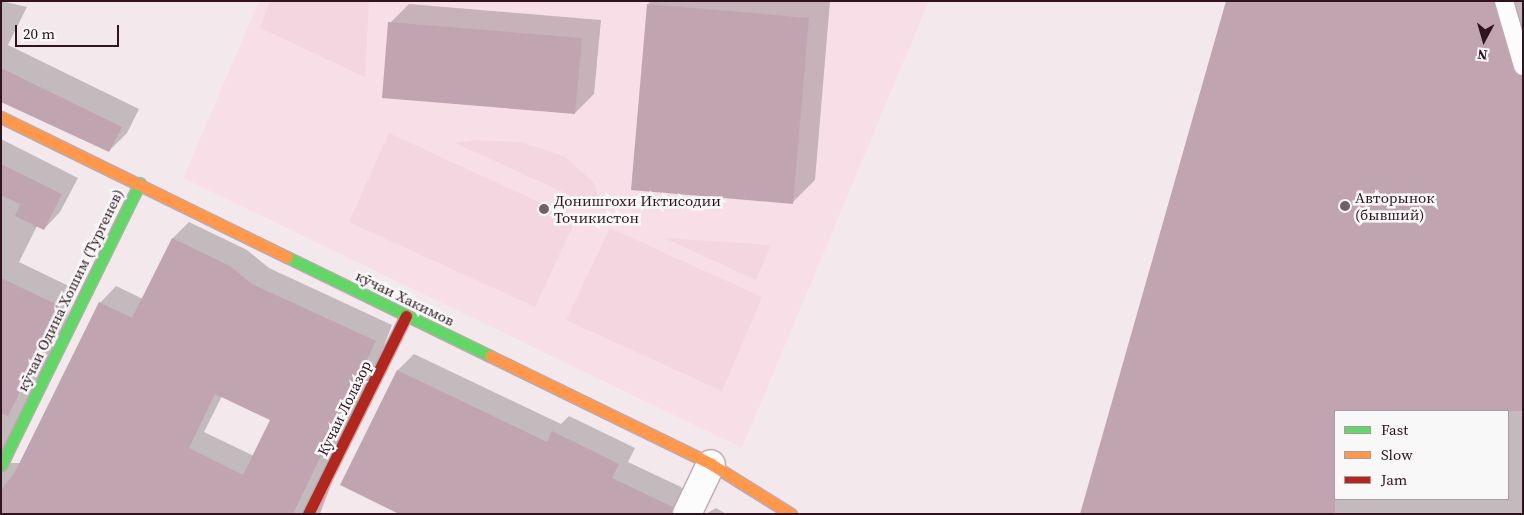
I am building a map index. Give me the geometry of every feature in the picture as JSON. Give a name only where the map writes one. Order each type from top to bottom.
[{"type":"street","name":"кӯчаи Хакимов","points":[[1,117],[140,183],[406,316],[711,464],[791,514]]},
{"type":"street","name":"кӯчаи Одина Хошим (Тургенев)","points":[[1,465],[140,183]]},
{"type":"street","name":"Кучаи Лолазор","points":[[308,514],[406,316]]},
{"type":"street","points":[[687,514],[711,464]]},
{"type":"lane","points":[[1504,1],[1523,66]]},
{"type":"shaded area","name":"Донишгохи Иктисодии Точикистон","points":[[259,1],[929,1],[742,448],[183,178]]},
{"type":"shaded area","points":[[270,1],[369,1],[365,77],[260,28]]},
{"type":"shaded area","points":[[389,133],[576,219],[535,307],[349,222]]},
{"type":"shaded area","points":[[476,140],[521,142],[564,156],[593,182],[605,211],[455,143]]},
{"type":"shaded area","points":[[610,228],[762,297],[722,391],[566,320]]},
{"type":"shaded area","points":[[664,238],[771,245],[756,280]]},
{"type":"building","name":"Авторынок (бывший)","points":[[1226,1],[1494,1],[1513,69],[1523,76],[1523,411],[1334,410],[1335,514],[1080,514]]},
{"type":"building","points":[[647,4],[809,18],[793,204],[631,190]]},
{"type":"building","points":[[388,22],[582,38],[575,114],[382,98]]},
{"type":"building","points":[[1,68],[122,127],[109,152],[1,102]]},
{"type":"building","points":[[1,164],[62,194],[44,230],[15,216],[20,204],[1,195]]},
{"type":"building","points":[[172,238],[230,266],[252,284],[376,341],[293,514],[1,514],[1,490],[15,472],[99,302],[132,318]],"holes":[[[215,394],[270,420],[243,475],[189,448]]]},
{"type":"building","points":[[1,278],[62,307],[8,416],[1,413]]},
{"type":"building","points":[[397,370],[547,442],[552,431],[619,464],[612,478],[673,507],[672,514],[399,514],[340,485]]},
{"type":"traffic: fast","points":[[1,465],[140,183]]},
{"type":"traffic: fast","points":[[287,257],[490,356]]},
{"type":"traffic: slow","points":[[1,117],[287,257]]},
{"type":"traffic: slow","points":[[490,356],[711,464],[791,514]]},
{"type":"traffic: jam","points":[[308,514],[406,316]]},
{"type":"place","name":"Авторынок (бывший)","points":[[1345,206]]},
{"type":"place","name":"Донишгохи Иктисодии Точикистон","points":[[544,209]]}]
